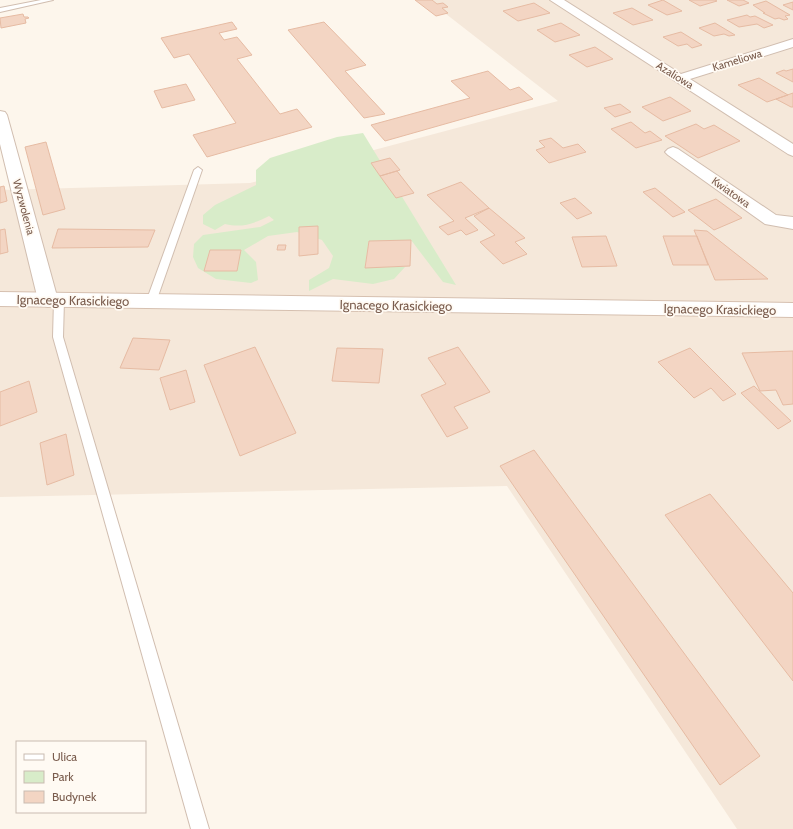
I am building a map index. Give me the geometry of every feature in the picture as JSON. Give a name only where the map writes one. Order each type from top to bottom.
[{"type":"street","name":"Azaliowa","points":[[567,3],[793,151]]},
{"type":"street","name":"Kameliowa","points":[[680,78],[793,43]]},
{"type":"street","name":"Wyzwolenia","points":[[0,115],[54,300]]},
{"type":"street","name":"Kwiatowa","points":[[673,152],[771,220],[793,223]]},
{"type":"street","name":"Ignacego Krasickiego","points":[[0,299],[793,310]]},
{"type":"lane","points":[[0,10],[50,0]]},
{"type":"lane","points":[[151,302],[198,170]]},
{"type":"lane","points":[[54,300],[58,337],[200,829]]},
{"type":"shaded area","points":[[428,0],[793,0],[793,829],[737,829],[507,486],[0,497],[0,190],[250,183],[558,101]]},
{"type":"green space","points":[[363,133],[456,285],[443,282],[411,240],[369,241],[365,267],[405,267],[394,279],[373,284],[333,279],[309,291],[309,280],[329,268],[333,256],[322,240],[297,232],[268,236],[244,250],[256,262],[258,280],[251,283],[216,279],[198,268],[193,257],[194,244],[203,235],[260,227],[274,220],[269,216],[258,221],[237,226],[225,224],[215,230],[203,224],[203,215],[215,205],[256,185],[256,170],[270,158],[337,137]]},
{"type":"building","points":[[415,0],[432,0],[437,4],[443,3],[448,7],[442,8],[448,13],[436,16]]},
{"type":"building","points":[[663,0],[682,11],[667,15],[648,5]]},
{"type":"building","points":[[689,0],[715,0],[717,1],[700,6]]},
{"type":"building","points":[[727,0],[743,0],[749,3],[739,6]]},
{"type":"building","points":[[766,1],[790,15],[785,16],[788,19],[775,19],[763,13],[765,13],[753,5]]},
{"type":"building","points":[[793,2],[793,10],[783,5]]},
{"type":"building","points":[[534,3],[550,13],[518,21],[503,11]]},
{"type":"building","points":[[632,8],[653,20],[633,25],[613,13]]},
{"type":"building","points":[[23,14],[24,17],[29,18],[25,19],[26,23],[1,28],[0,18]]},
{"type":"building","points":[[747,15],[750,17],[755,16],[773,25],[764,28],[757,24],[739,27],[727,20]]},
{"type":"building","points":[[232,22],[237,29],[219,33],[224,40],[237,37],[252,55],[237,59],[280,114],[297,109],[312,127],[207,157],[193,135],[236,123],[189,54],[174,58],[161,38]]},
{"type":"building","points":[[324,22],[366,65],[345,71],[385,114],[364,118],[288,30]]},
{"type":"building","points":[[561,23],[580,35],[555,42],[537,30]]},
{"type":"building","points":[[715,23],[735,35],[729,36],[724,34],[714,36],[699,28]]},
{"type":"building","points":[[681,32],[702,45],[692,48],[687,44],[678,46],[663,37]]},
{"type":"building","points":[[595,47],[613,59],[587,67],[569,55]]},
{"type":"building","points":[[793,69],[793,82],[776,73],[784,70],[786,71]]},
{"type":"building","points":[[488,71],[510,90],[519,87],[533,99],[385,141],[371,125],[470,98],[451,81]]},
{"type":"building","points":[[759,78],[788,95],[767,102],[738,85]]},
{"type":"building","points":[[186,84],[195,100],[162,108],[154,91]]},
{"type":"building","points":[[793,93],[793,107],[776,99]]},
{"type":"building","points":[[670,97],[691,111],[663,121],[642,107]]},
{"type":"building","points":[[620,104],[631,112],[615,117],[604,108]]},
{"type":"building","points":[[631,122],[645,133],[650,131],[662,140],[636,148],[611,129]]},
{"type":"building","points":[[696,124],[704,129],[714,125],[740,141],[698,158],[665,136]]},
{"type":"building","points":[[551,138],[563,148],[578,144],[586,152],[549,163],[536,150],[545,147],[539,141]]},
{"type":"building","points":[[46,142],[65,209],[43,215],[25,147]]},
{"type":"building","points":[[390,158],[400,170],[380,176],[371,163]]},
{"type":"building","points":[[397,171],[414,193],[396,198],[380,176]]},
{"type":"building","points":[[461,182],[489,208],[465,218],[478,230],[466,235],[461,230],[448,235],[439,227],[454,221],[427,195]]},
{"type":"building","points":[[4,186],[7,201],[0,203],[0,187]]},
{"type":"building","points":[[655,188],[685,212],[673,217],[643,192]]},
{"type":"building","points":[[575,198],[592,213],[577,219],[560,203]]},
{"type":"building","points":[[716,199],[742,218],[714,230],[688,210]]},
{"type":"building","points":[[489,208],[525,238],[515,242],[527,254],[503,264],[480,242],[495,235],[474,216]]},
{"type":"building","points":[[318,226],[318,254],[299,256],[299,227]]},
{"type":"building","points":[[5,229],[8,252],[0,254],[0,230]]},
{"type":"building","points":[[58,229],[155,230],[148,247],[52,248]]},
{"type":"building","points":[[694,230],[707,231],[768,279],[715,280]]},
{"type":"building","points":[[606,236],[617,266],[582,267],[572,237]]},
{"type":"building","points":[[663,236],[697,236],[708,265],[673,265]]},
{"type":"building","points":[[411,240],[410,266],[365,268],[369,241]]},
{"type":"building","points":[[278,245],[286,245],[285,250],[277,250]]},
{"type":"building","points":[[210,250],[241,250],[237,271],[204,271]]},
{"type":"building","points":[[133,338],[170,340],[159,370],[120,368]]},
{"type":"building","points":[[255,347],[296,433],[240,456],[204,365]]},
{"type":"building","points":[[458,347],[490,392],[454,407],[468,428],[447,437],[421,395],[446,384],[428,358]]},
{"type":"building","points":[[337,348],[383,349],[379,383],[332,381]]},
{"type":"building","points":[[690,348],[736,394],[723,401],[711,388],[694,398],[658,362]]},
{"type":"building","points":[[793,351],[793,404],[783,405],[776,390],[760,391],[742,353]]},
{"type":"building","points":[[186,370],[195,402],[170,410],[160,378]]},
{"type":"building","points":[[29,381],[37,412],[0,426],[0,392]]},
{"type":"building","points":[[754,386],[791,421],[778,429],[741,393]]},
{"type":"building","points":[[66,434],[74,475],[47,485],[40,443]]},
{"type":"building","points":[[534,450],[760,756],[720,785],[500,466]]},
{"type":"building","points":[[710,494],[793,593],[793,681],[665,515]]}]
